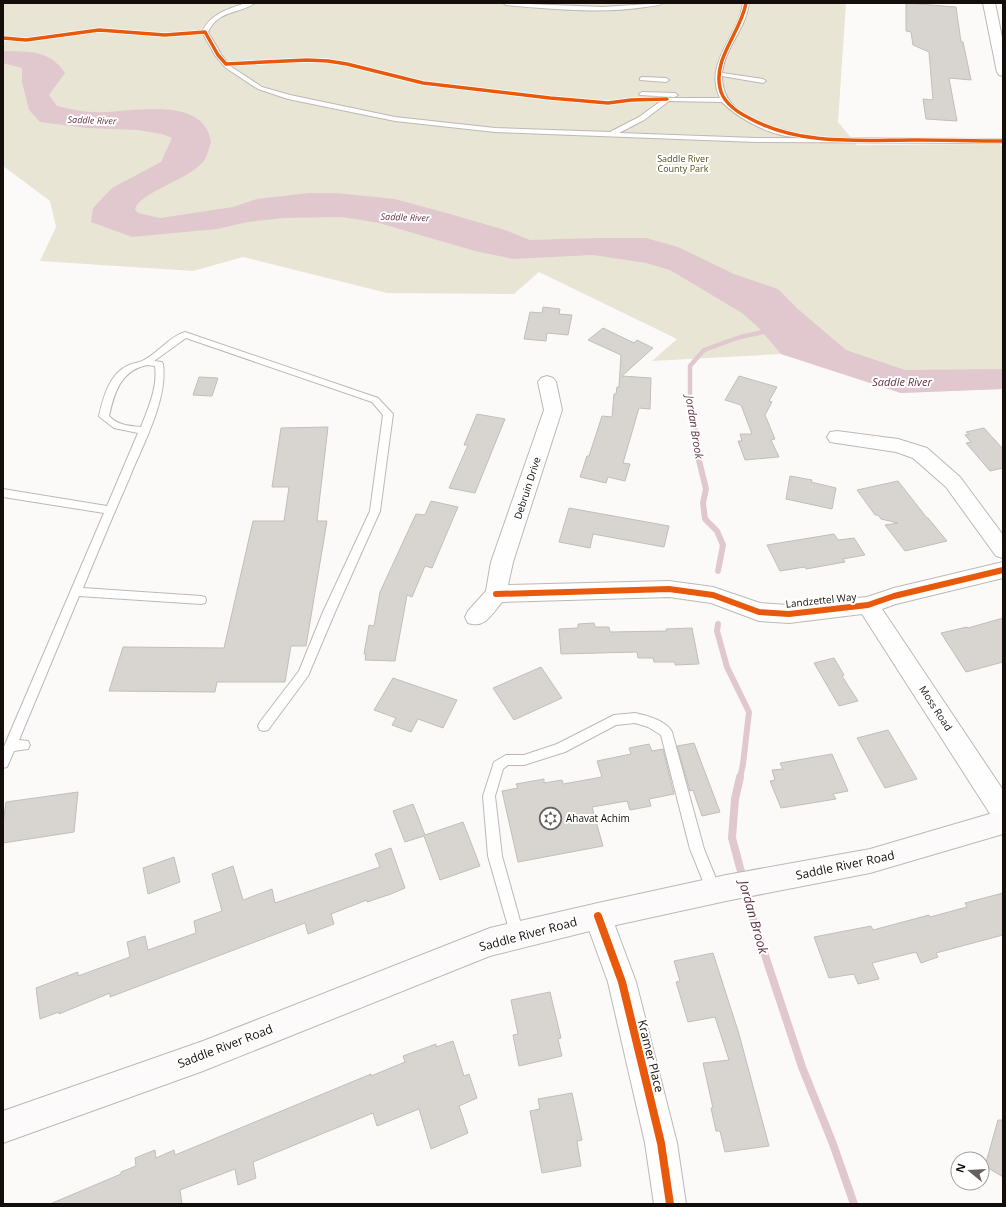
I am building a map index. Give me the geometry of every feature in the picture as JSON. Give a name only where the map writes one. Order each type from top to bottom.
[{"type":"main road","name":"Saddle River Road","points":[[3,1127],[203,1056],[490,942],[598,916],[720,890],[870,861],[1003,822]]},
{"type":"street","points":[[989,3],[1003,72]]},
{"type":"street","name":"Debruin Drive","points":[[496,594],[502,562],[553,410],[547,382]]},
{"type":"street","points":[[837,437],[898,446],[920,453],[953,482],[1003,550]]},
{"type":"street","name":"Landzettel Way","points":[[496,594],[669,589],[712,595],[759,612],[789,614],[868,605],[894,596],[1003,570]]},
{"type":"street","points":[[476,617],[496,594]]},
{"type":"street","name":"Moss Road","points":[[868,605],[1003,812]]},
{"type":"street","name":"Kramer Place","points":[[598,916],[622,982],[661,1143],[670,1204]]},
{"type":"lane","points":[[252,3],[232,10],[214,20],[207,26],[205,32],[218,55],[228,67],[260,88],[288,97],[395,119],[442,126],[495,130],[608,135],[756,140],[1003,141]]},
{"type":"lane","points":[[506,3],[551,7],[608,8],[642,7],[661,3]]},
{"type":"lane","points":[[746,3],[746,14],[720,64],[720,88],[724,100],[737,111],[760,126],[791,134],[826,140]]},
{"type":"lane","points":[[719,74],[763,81]]},
{"type":"lane","points":[[642,79],[666,80]]},
{"type":"lane","points":[[642,94],[724,100]]},
{"type":"lane","points":[[608,135],[636,123],[651,113],[667,97],[702,95]]},
{"type":"lane","points":[[144,431],[124,428],[109,423],[104,416],[106,405],[119,377],[131,366],[148,361],[185,335],[375,400],[388,414],[375,511],[329,612],[304,673],[264,726]]},
{"type":"lane","points":[[3,763],[144,431],[158,391],[161,375],[159,364],[148,361]]},
{"type":"lane","points":[[3,492],[110,510]]},
{"type":"lane","points":[[75,592],[200,600]]},
{"type":"lane","points":[[517,935],[495,856],[489,796],[498,766],[506,760],[524,760],[561,748],[614,720],[635,718],[652,723],[666,732],[697,849],[720,890]]},
{"type":"lane","points":[[11,746],[24,745]]},
{"type":"green space","name":"Saddle River County Park","points":[[3,3],[846,3],[838,122],[857,145],[1000,144],[1003,147],[1003,389],[901,393],[781,354],[652,361],[677,339],[539,272],[514,294],[387,293],[243,257],[193,271],[40,261],[56,227],[50,201],[3,166]]},
{"type":"water","name":"Saddle River","points":[[3,51],[38,53],[59,65],[65,73],[49,95],[57,106],[94,112],[145,109],[174,110],[198,119],[206,128],[211,142],[203,162],[187,175],[146,197],[135,209],[138,213],[160,218],[233,207],[257,199],[309,193],[336,193],[395,199],[505,230],[530,240],[646,238],[678,247],[734,274],[778,289],[798,309],[846,350],[905,370],[1003,369],[1003,389],[901,393],[781,354],[757,326],[742,313],[670,270],[646,263],[593,255],[513,259],[475,251],[379,223],[342,217],[284,218],[248,222],[217,229],[132,237],[91,222],[93,208],[112,188],[161,162],[172,138],[162,134],[137,130],[87,128],[40,122],[29,110],[22,82],[22,68],[3,63]]},
{"type":"building","points":[[906,3],[956,7],[961,42],[963,42],[971,80],[949,78],[957,121],[926,119],[923,99],[933,100],[929,52],[913,45],[911,32],[906,31]]},
{"type":"building","points":[[543,307],[560,309],[559,314],[572,315],[568,335],[547,333],[546,341],[524,339],[530,312],[542,313]]},
{"type":"building","points":[[603,328],[634,343],[637,340],[653,348],[622,376],[651,378],[650,409],[639,408],[623,463],[630,464],[625,481],[608,477],[606,483],[580,477],[587,456],[589,456],[602,416],[612,417],[614,394],[616,394],[617,387],[619,387],[621,355],[588,340]]},
{"type":"building","points":[[739,376],[777,387],[769,401],[772,402],[765,415],[775,439],[771,440],[779,457],[745,460],[738,441],[742,441],[740,434],[752,434],[741,405],[725,400]]},
{"type":"building","points":[[199,377],[218,378],[212,396],[193,395]]},
{"type":"building","points":[[477,414],[505,419],[475,493],[449,488],[468,445],[464,445]]},
{"type":"building","points":[[328,427],[317,521],[327,521],[306,646],[291,646],[285,682],[217,682],[215,692],[109,691],[123,647],[224,648],[253,521],[284,521],[289,487],[272,487],[281,428]]},
{"type":"building","points":[[984,428],[1003,449],[1003,468],[990,471],[966,443],[971,442],[965,435],[969,434],[966,432]]},
{"type":"building","points":[[790,476],[812,480],[811,482],[836,488],[832,509],[786,499]]},
{"type":"building","points":[[898,481],[947,541],[905,551],[885,525],[898,523],[881,519],[878,515],[875,515],[857,490]]},
{"type":"building","points":[[431,501],[458,507],[432,568],[425,566],[412,597],[407,595],[395,661],[365,660],[366,654],[364,654],[369,625],[374,626],[380,592],[416,514],[425,515]]},
{"type":"building","points":[[569,508],[669,526],[664,547],[593,534],[590,548],[559,542]]},
{"type":"building","points":[[834,534],[838,540],[854,538],[865,555],[843,559],[845,562],[806,569],[805,567],[780,571],[767,545]]},
{"type":"building","points":[[1003,618],[1003,662],[966,672],[941,633],[968,628]]},
{"type":"building","points":[[594,623],[595,627],[609,627],[610,632],[667,631],[666,629],[692,628],[699,664],[675,665],[675,662],[654,662],[653,658],[638,658],[637,652],[561,654],[559,629],[578,628],[578,624]]},
{"type":"building","points":[[834,658],[844,675],[842,676],[858,701],[839,706],[814,663]]},
{"type":"building","points":[[541,667],[562,698],[514,720],[493,688]]},
{"type":"building","points":[[393,678],[457,700],[443,728],[418,719],[411,732],[392,725],[396,718],[374,710]]},
{"type":"building","points":[[888,730],[917,779],[885,788],[857,738]]},
{"type":"building","points":[[694,743],[720,812],[702,816],[693,790],[690,791],[677,746]]},
{"type":"building","name":"Ahavat Achim","points":[[649,744],[652,751],[663,749],[674,794],[649,799],[651,806],[630,810],[627,801],[592,807],[603,846],[518,862],[502,791],[518,788],[516,784],[544,779],[544,783],[562,780],[563,784],[602,777],[597,761],[631,754],[629,748]]},
{"type":"building","points":[[832,754],[848,791],[833,794],[836,799],[781,808],[770,781],[775,780],[772,770],[783,769],[780,763]]},
{"type":"building","points":[[78,792],[74,832],[3,843],[3,824],[6,802]]},
{"type":"building","points":[[413,804],[425,835],[463,822],[480,866],[440,880],[424,836],[405,842],[393,811]]},
{"type":"building","points":[[391,848],[405,888],[367,902],[367,900],[331,914],[334,924],[308,934],[305,923],[110,997],[110,993],[59,1014],[59,1012],[40,1019],[36,988],[78,972],[78,976],[130,957],[127,942],[145,936],[148,950],[196,933],[194,921],[222,911],[212,874],[233,866],[243,900],[272,889],[275,903],[380,867],[375,854]]},
{"type":"building","points":[[174,857],[180,882],[148,894],[143,868]]},
{"type":"building","points":[[1003,893],[1003,935],[936,953],[938,957],[921,963],[916,952],[872,963],[879,979],[858,984],[854,974],[829,978],[814,937],[871,926],[873,930],[929,915],[930,917],[967,907],[965,903]]},
{"type":"building","points":[[713,953],[739,1034],[769,1146],[725,1152],[720,1131],[716,1131],[711,1108],[713,1108],[703,1063],[729,1060],[715,1017],[688,1022],[676,982],[680,981],[674,961]]},
{"type":"building","points":[[550,992],[561,1038],[558,1039],[562,1056],[519,1066],[513,1035],[518,1034],[511,1000]]},
{"type":"building","points":[[453,1041],[464,1076],[469,1074],[477,1098],[459,1106],[468,1133],[431,1149],[419,1109],[377,1126],[373,1113],[253,1162],[256,1178],[238,1185],[235,1169],[180,1190],[182,1204],[50,1204],[121,1174],[121,1172],[136,1166],[135,1158],[155,1150],[156,1158],[174,1150],[175,1155],[371,1074],[371,1076],[405,1062],[403,1056],[436,1044],[436,1047]]},
{"type":"building","points":[[572,1093],[582,1140],[577,1141],[581,1166],[542,1173],[530,1111],[540,1109],[538,1099]]},
{"type":"building","points":[[998,1120],[1003,1120],[1003,1177],[990,1169],[989,1151]]},
{"type":"waterway","name":"Jordan Brook","points":[[696,449],[695,422],[690,406],[690,366],[704,350],[740,337],[769,331]]},
{"type":"waterway","name":"Jordan Brook","points":[[696,448],[706,489],[703,503],[705,519],[717,531],[723,545],[718,571]]},
{"type":"waterway","name":"Jordan Brook","points":[[718,624],[717,631],[727,667],[749,712],[740,778]]},
{"type":"waterway","name":"Jordan Brook","points":[[740,777],[735,799],[732,838],[743,879]]},
{"type":"waterway","name":"Jordan Brook","points":[[746,890],[754,922],[802,1067],[833,1144],[854,1204]]},
{"type":"cycle path","points":[[746,3],[740,24],[724,55],[719,76],[720,88],[723,97],[732,107],[743,115],[762,125],[781,132],[802,137],[845,140],[1003,141]]},
{"type":"cycle path","points":[[3,38],[26,40],[99,30],[165,35],[205,32],[218,55],[226,64],[307,60],[328,61],[347,64],[423,83],[550,98],[608,103],[631,100],[667,99]]},
{"type":"cycle path","points":[[496,594],[669,589],[713,595],[759,612],[789,614],[868,605],[894,596],[1003,570]]},
{"type":"cycle path","points":[[598,916],[622,982],[661,1143],[670,1204]]},
{"type":"place","name":"Ahavat Achim","points":[[551,818]]}]
